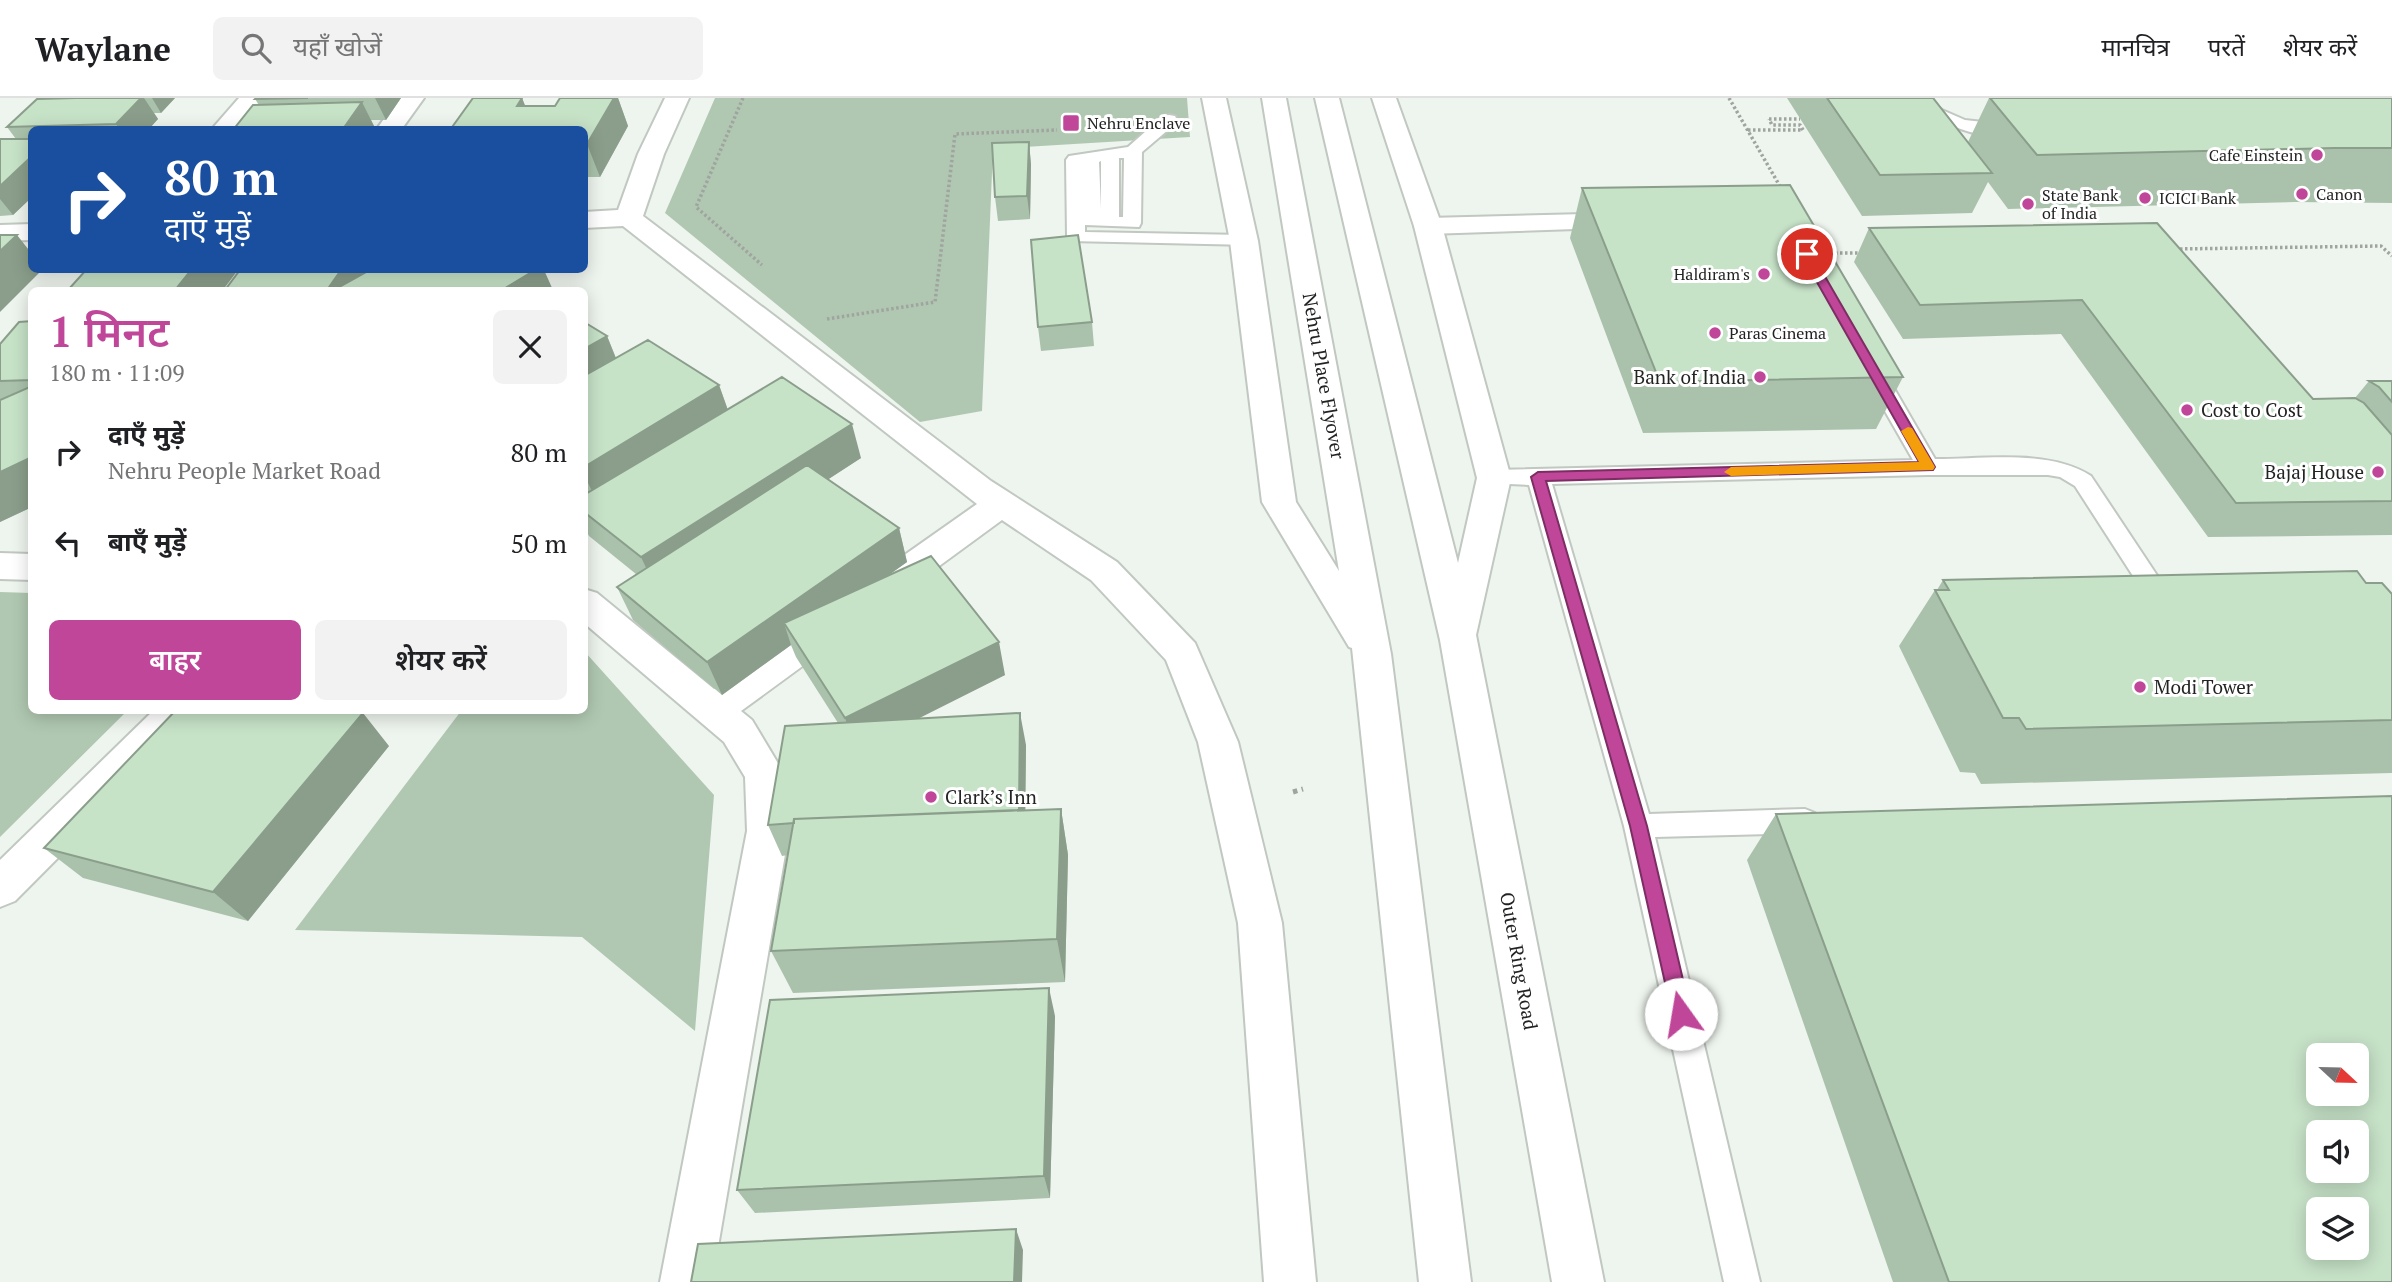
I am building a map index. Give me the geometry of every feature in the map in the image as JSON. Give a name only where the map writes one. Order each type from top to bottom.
[{"type":"main road","points":[[227,126],[252,98]]},
{"type":"main road","points":[[391,126],[412,98]]},
{"type":"main road","points":[[628,218],[651,154],[677,98]]},
{"type":"main road","points":[[1213,98],[1244,241],[1279,502],[1372,654],[1445,1282]]},
{"type":"main road","name":"Nehru Place Flyover","points":[[1274,98],[1372,654]]},
{"type":"main road","points":[[1327,98],[1459,640]]},
{"type":"main road","points":[[1384,98],[1427,226],[1494,478],[1459,640]]},
{"type":"main road","points":[[588,220],[628,218],[1001,504],[1104,571],[1182,653],[1219,742],[1260,923],[1290,1282]]},
{"type":"main road","points":[[1427,226],[1646,220]]},
{"type":"main road","points":[[0,233],[28,232]]},
{"type":"main road","points":[[712,711],[1001,504]]},
{"type":"main road","points":[[0,566],[28,567]]},
{"type":"main road","points":[[588,605],[737,731],[765,775],[768,831],[686,1282]]},
{"type":"main road","name":"Outer Ring Road","points":[[1459,640],[1578,1282]]},
{"type":"main road","points":[[0,888],[176,714]]},
{"type":"lane","points":[[1916,98],[1946,121],[1987,130],[2029,130]]},
{"type":"lane","points":[[1169,120],[1133,151],[1075,160],[1076,237],[1244,241]]},
{"type":"lane","points":[[1090,158],[1092,221],[1132,223],[1133,151]]},
{"type":"lane","points":[[1110,155],[1110,222]]},
{"type":"lane","points":[[1861,348],[1928,467]]},
{"type":"lane","points":[[1494,478],[1928,467],[2048,467],[2067,471],[2083,481],[2166,607],[2184,616]]},
{"type":"lane","points":[[1538,477],[1638,826],[1742,1282]]},
{"type":"lane","points":[[1638,826],[1830,821]]},
{"type":"path","points":[[743,98],[696,206],[766,267]]},
{"type":"path","points":[[1729,98],[1784,195]]},
{"type":"path","points":[[1748,131],[1803,130],[1800,125],[1772,125],[1769,119],[1800,119]]},
{"type":"path","points":[[825,319],[935,302],[955,134],[1063,130]]},
{"type":"path","points":[[2162,249],[2381,246],[2392,257]]},
{"type":"path","points":[[1820,253],[1875,253]]},
{"type":"path","points":[[1293,792],[1303,789]]},
{"type":"green space","points":[[715,98],[1187,98],[1190,137],[993,149],[982,411],[920,422],[665,213]]},
{"type":"green space","points":[[0,592],[28,593],[28,714],[124,714],[0,837]]},
{"type":"green space","points":[[588,655],[714,795],[695,1031],[582,937],[295,930],[459,714],[588,714]]},
{"type":"building","points":[[141,98],[116,124],[7,127],[37,99]]},
{"type":"building","points":[[473,98],[522,98],[517,106],[555,106],[560,98],[614,98],[588,142],[588,126],[453,126]]},
{"type":"building","points":[[1827,98],[1933,98],[1992,173],[1880,175]]},
{"type":"building","points":[[1990,98],[2392,98],[2392,148],[2037,155]]},
{"type":"building","points":[[362,102],[345,126],[236,126],[253,105]]},
{"type":"building","points":[[0,139],[28,139],[28,160],[0,186]]},
{"type":"building","points":[[1029,142],[1027,196],[995,197],[992,143]]},
{"type":"building","points":[[1790,185],[1903,377],[1660,382],[1582,188]]},
{"type":"building","points":[[2157,223],[2313,399],[2355,398],[2364,403],[2392,435],[2392,501],[2236,503],[2082,300],[1920,305],[1869,228]]},
{"type":"building","points":[[0,235],[17,235],[0,251]]},
{"type":"building","points":[[1078,235],[1092,322],[1038,327],[1031,240]]},
{"type":"building","points":[[83,273],[189,273],[177,287],[71,287]]},
{"type":"building","points":[[238,273],[339,273],[329,287],[227,287]]},
{"type":"building","points":[[365,273],[530,273],[507,287],[339,287]]},
{"type":"building","points":[[28,321],[28,380],[0,381],[0,344],[19,322]]},
{"type":"building","points":[[588,324],[607,336],[588,347]]},
{"type":"building","points":[[648,340],[719,385],[588,465],[588,374]]},
{"type":"building","points":[[782,377],[852,424],[641,557],[588,515],[588,493]]},
{"type":"building","points":[[2369,381],[2392,381],[2392,402],[2379,387]]},
{"type":"building","points":[[28,388],[28,459],[0,472],[0,400]]},
{"type":"building","points":[[807,465],[899,528],[707,662],[617,587]]},
{"type":"building","points":[[931,556],[999,642],[845,718],[784,623]]},
{"type":"building","points":[[2357,571],[2366,583],[2382,583],[2392,594],[2392,720],[2026,729],[2019,718],[2003,718],[1935,590],[1949,590],[1943,580]]},
{"type":"building","points":[[1020,713],[1019,810],[794,819],[794,823],[768,825],[785,726]]},
{"type":"building","points":[[172,714],[362,714],[213,892],[44,848]]},
{"type":"building","points":[[2392,796],[2392,1282],[1949,1282],[1776,814]]},
{"type":"building","points":[[1061,809],[1057,939],[771,951],[794,819]]},
{"type":"building","points":[[1049,988],[1044,1176],[737,1190],[770,1000]]},
{"type":"building","points":[[1016,1229],[1014,1282],[691,1282],[698,1244]]},
{"type":"slow traffic","points":[[1731,472],[1928,467],[1908,431]]},
{"type":"place","name":"Nehru Enclave","points":[[1071,123]]},
{"type":"place","name":"Cafe Einstein","points":[[2317,155]]},
{"type":"place","name":"Canon","points":[[2302,194]]},
{"type":"place","name":"ICICI Bank","points":[[2145,198]]},
{"type":"place","name":"State Bank of India","points":[[2028,204]]},
{"type":"place","name":"Haldiram's","points":[[1764,274]]},
{"type":"place","name":"Paras Cinema","points":[[1715,333]]},
{"type":"place","name":"Bank of India","points":[[1760,377]]},
{"type":"place","name":"Cost to Cost","points":[[2187,410]]},
{"type":"place","name":"Bajaj House","points":[[2378,472]]},
{"type":"place","name":"Modi Tower","points":[[2140,687]]},
{"type":"place","name":"Clark’s Inn","points":[[931,797]]},
{"type":"route","points":[[1681,1014],[1638,826],[1538,477],[1928,467],[1807,254]]}]
